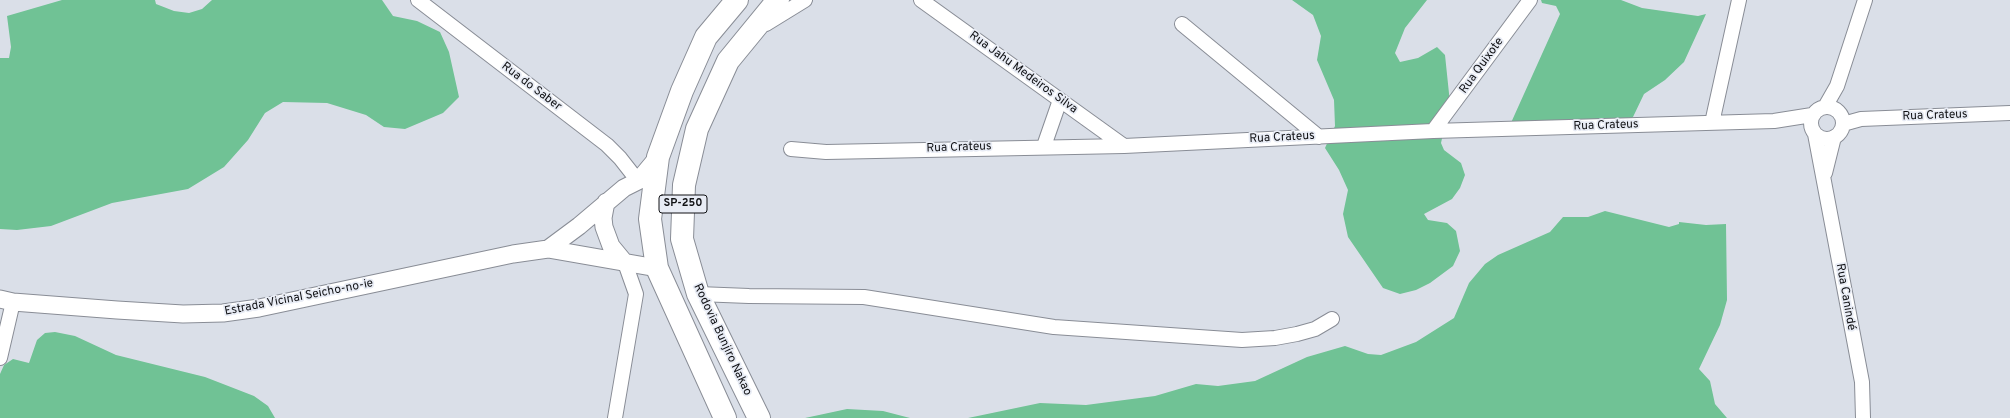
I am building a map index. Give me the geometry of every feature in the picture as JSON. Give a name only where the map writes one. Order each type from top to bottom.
[{"type":"main road","name":"SP-250","points":[[725,418],[657,268],[650,219],[658,157],[682,92],[706,37],[736,0]]},
{"type":"main road","name":"Rodovia Bunjiro Nakao","points":[[759,418],[698,294],[682,239],[684,186],[697,129],[728,61],[778,0]]},
{"type":"street","name":"Rua do Saber","points":[[418,0],[607,144],[629,168],[638,181]]},
{"type":"street","points":[[706,37],[723,0]]},
{"type":"street","points":[[728,61],[768,22],[805,0]]},
{"type":"street","name":"Rua Jahu Medeiros Silva","points":[[922,0],[1124,146]]},
{"type":"street","name":"Rua Quixote","points":[[1433,131],[1530,0]]},
{"type":"street","points":[[1712,123],[1739,0]]},
{"type":"street","points":[[1836,114],[1820,108],[1812,115],[1810,125],[1814,132],[1824,139],[1834,137],[1839,134],[1836,114],[1837,86],[1865,0]]},
{"type":"street","points":[[1182,24],[1319,137]]},
{"type":"street","points":[[1044,146],[1060,100]]},
{"type":"street","name":"Rua Crateus","points":[[1836,114],[1861,119],[2010,113]]},
{"type":"street","name":"Rua Crateus","points":[[791,149],[826,152],[1044,146],[1124,146],[1433,131],[1774,121],[1812,115]]},
{"type":"street","name":"Rua Crateus","points":[[1774,121],[1814,132]]},
{"type":"street","name":"Rua Canindé","points":[[1814,132],[1824,176],[1851,330],[1862,382],[1863,418]]},
{"type":"street","name":"Rua Canindé","points":[[1824,176],[1834,137]]},
{"type":"street","points":[[548,249],[579,226],[624,188],[638,181],[658,157]]},
{"type":"street","points":[[606,202],[603,218],[604,227],[611,246],[625,263],[636,294],[616,418]]},
{"type":"street","points":[[548,249],[657,268]]},
{"type":"street","name":"Estrada Vicinal Seicho-no-ie","points":[[7,300],[176,314],[223,314],[259,308],[493,258],[548,249]]},
{"type":"street","points":[[698,294],[864,297],[1054,327],[1242,340],[1275,338],[1297,334],[1315,329],[1332,319]]},
{"type":"street","points":[[0,358],[7,300]]},
{"type":"green space","points":[[62,0],[155,0],[156,4],[174,11],[189,13],[202,9],[212,0],[382,0],[393,16],[417,21],[440,32],[449,52],[459,97],[443,113],[405,129],[384,127],[366,115],[327,103],[283,102],[265,113],[248,140],[224,167],[188,189],[112,203],[51,226],[17,230],[0,229],[0,58],[9,58],[11,47],[7,16]]},
{"type":"green space","points":[[1292,0],[1427,0],[1405,28],[1395,53],[1400,62],[1418,58],[1437,47],[1445,55],[1450,103],[1441,143],[1444,150],[1461,163],[1465,175],[1460,188],[1452,199],[1424,214],[1428,220],[1447,223],[1456,231],[1460,251],[1453,266],[1430,283],[1416,290],[1400,294],[1383,288],[1348,237],[1343,214],[1348,190],[1339,170],[1325,148],[1335,126],[1334,100],[1317,60],[1321,36],[1313,15]]},
{"type":"green space","points":[[1541,0],[1621,0],[1642,8],[1698,16],[1706,14],[1684,62],[1665,80],[1644,94],[1633,117],[1620,126],[1510,125],[1560,14],[1556,6],[1542,3]]},
{"type":"green space","points":[[1605,211],[1669,227],[1679,224],[1679,222],[1706,225],[1726,224],[1727,300],[1720,325],[1699,369],[1710,381],[1715,404],[1727,418],[968,418],[1040,403],[1086,405],[1155,396],[1196,384],[1218,386],[1255,381],[1307,357],[1345,346],[1368,354],[1381,355],[1416,342],[1454,318],[1469,283],[1485,264],[1498,255],[1550,232],[1563,217],[1588,217]]},
{"type":"green space","points":[[55,332],[75,336],[116,355],[205,377],[254,396],[268,406],[275,418],[0,418],[0,374],[4,365],[13,359],[29,363],[37,340],[45,333]]},
{"type":"green space","points":[[847,409],[883,411],[910,418],[805,418]]}]
